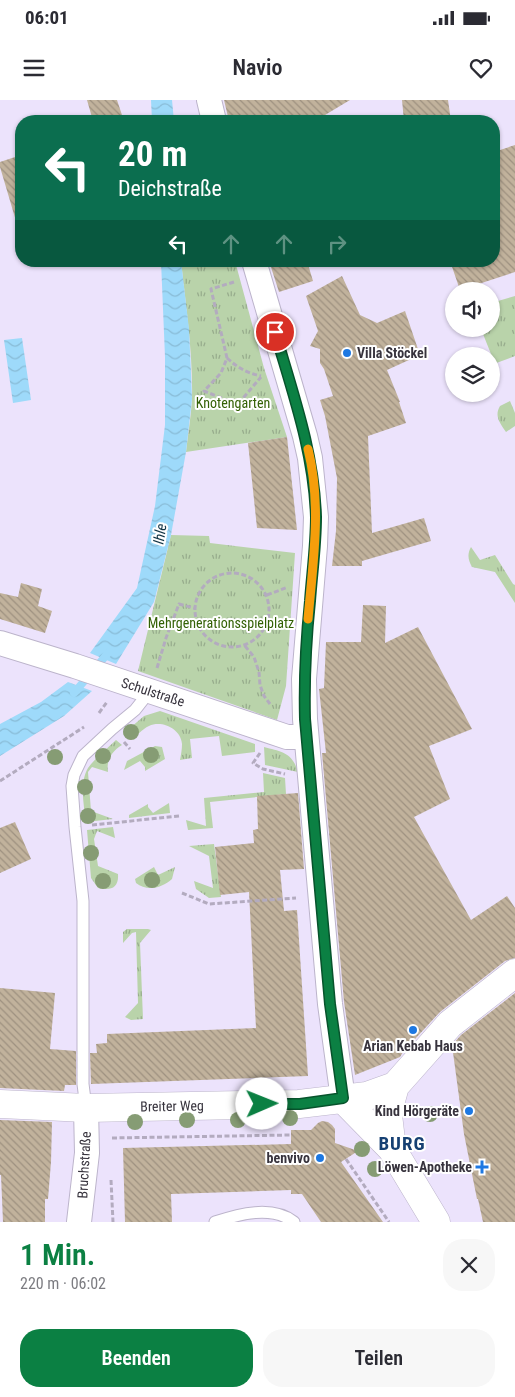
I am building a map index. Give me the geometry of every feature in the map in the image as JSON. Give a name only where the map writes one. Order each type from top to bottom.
[{"type":"street","points":[[209,100],[213,115]]},
{"type":"street","points":[[256,268],[310,458],[316,517],[316,546],[304,679],[306,728],[330,1004],[343,1098],[392,1149],[436,1222]]},
{"type":"street","name":"Schulstraße","points":[[0,643],[287,737],[306,728]]},
{"type":"street","points":[[392,1149],[388,1115],[395,1086],[450,1024],[515,974]]},
{"type":"street","name":"Breiter Weg","points":[[0,1104],[86,1108],[300,1104],[367,1096],[395,1086]]},
{"type":"street","name":"Bruchstraße","points":[[79,1222],[87,1153],[86,1108]]},
{"type":"lane","points":[[86,1108],[83,1084],[83,901],[72,786],[77,766],[83,756],[135,710],[150,691]]},
{"type":"lane","points":[[215,1222],[237,1215],[262,1213],[272,1213],[289,1218],[294,1222]]},
{"type":"path","points":[[256,268],[211,289],[227,358],[237,368],[261,376],[286,370]]},
{"type":"path","points":[[227,358],[221,373],[204,391],[238,408],[244,397],[261,376]]},
{"type":"path","points":[[226,573],[238,573],[250,577],[260,584],[267,595],[270,607],[269,620],[264,631],[256,640],[245,646],[232,648],[220,646],[209,640],[201,631],[196,620],[194,608],[197,596],[204,585],[214,577],[226,573]]},
{"type":"path","points":[[150,691],[166,638],[179,604],[194,608]]},
{"type":"path","points":[[245,646],[254,657],[264,696],[272,706],[306,728]]},
{"type":"path","points":[[98,715],[123,682]]},
{"type":"path","points":[[0,781],[85,726]]},
{"type":"path","points":[[253,763],[263,769],[311,780]]},
{"type":"path","points":[[75,827],[179,816]]},
{"type":"path","points":[[182,893],[209,904],[321,896]]},
{"type":"path","points":[[109,1138],[128,1136],[291,1135]]},
{"type":"path","points":[[346,1159],[388,1222]]},
{"type":"green space","name":"Knotengarten","points":[[182,267],[237,267],[264,368],[287,437],[186,452],[192,405],[189,330]]},
{"type":"green space","points":[[515,296],[515,356],[500,362],[500,347],[488,347],[484,337],[500,337],[500,300]]},
{"type":"green space","points":[[510,401],[515,413],[515,426],[506,432],[498,419],[498,410],[500,406]]},
{"type":"green space","name":"Mehrgenerationsspielplatz","points":[[171,535],[209,536],[210,543],[295,553],[286,686],[277,720],[138,671]]},
{"type":"green space","points":[[471,547],[480,560],[495,555],[515,585],[515,603],[495,572],[472,567],[468,557]]},
{"type":"green space","points":[[160,711],[255,744],[255,752],[222,756],[219,736],[190,739],[192,758],[180,760],[181,739],[175,730],[170,727],[154,724],[130,740],[123,734],[144,716]]},
{"type":"green space","points":[[116,740],[122,745],[110,756],[108,772],[92,767],[88,772],[91,811],[113,819],[86,822],[83,795],[85,774],[94,761]]},
{"type":"green space","points":[[155,746],[162,747],[165,759],[145,771],[145,767],[140,761],[124,770],[127,761]]},
{"type":"green space","points":[[264,747],[286,754],[293,760],[298,772],[265,765]]},
{"type":"green space","points":[[263,773],[285,778],[286,794],[210,802],[213,828],[188,830],[186,820],[206,826],[204,798],[264,792]]},
{"type":"green space","points":[[169,803],[170,813],[129,818],[129,815],[148,804],[153,813]]},
{"type":"green space","points":[[113,827],[115,838],[97,831],[94,839],[98,866],[118,874],[118,879],[116,885],[110,889],[98,888],[91,878],[87,830]]},
{"type":"green space","points":[[214,844],[221,897],[209,898],[196,889],[194,881],[213,888],[209,856],[189,846]]},
{"type":"green space","points":[[154,867],[158,875],[175,867],[172,879],[164,885],[154,888],[140,886],[136,883],[135,879]]},
{"type":"green space","points":[[127,929],[151,930],[140,943],[143,1019],[131,1020],[125,1017],[138,1003],[136,932],[132,933],[123,943],[123,932]]},
{"type":"water","points":[[151,100],[172,100],[173,115],[152,115]]},
{"type":"water","points":[[161,267],[182,267],[189,329],[192,399],[186,452],[171,535],[154,602],[116,664],[90,653],[137,588],[155,506],[165,425],[165,357]]},
{"type":"water","points":[[22,338],[31,400],[13,403],[4,340]]},
{"type":"water","points":[[68,682],[92,691],[64,716],[0,756],[0,724],[41,702]]},
{"type":"building","points":[[87,100],[117,100],[122,115],[91,115]]},
{"type":"building","points":[[224,100],[350,100],[325,115],[228,115]]},
{"type":"building","points":[[402,100],[448,100],[450,115],[403,115]]},
{"type":"building","points":[[515,145],[515,272],[484,282],[457,282],[452,267],[500,267],[500,150]]},
{"type":"building","points":[[15,157],[15,218],[0,167],[0,162]]},
{"type":"building","points":[[271,267],[309,267],[313,281],[279,292]]},
{"type":"building","points":[[342,276],[360,315],[377,323],[405,311],[420,355],[387,370],[406,423],[368,436],[372,533],[424,518],[431,541],[362,561],[362,566],[332,566],[336,531],[337,478],[320,400],[333,396],[324,369],[320,363],[320,349],[310,346],[318,331],[306,296]]},
{"type":"building","points":[[287,437],[297,530],[257,528],[248,443]]},
{"type":"building","points":[[21,583],[42,589],[38,606],[52,611],[45,633],[0,619],[0,593],[18,597]]},
{"type":"building","points":[[363,605],[386,606],[385,643],[418,627],[472,729],[429,746],[450,799],[414,817],[471,920],[507,896],[515,908],[515,958],[505,961],[440,1012],[400,1057],[355,1075],[344,1002],[322,753],[326,753],[319,689],[324,688],[326,642],[361,642]]},
{"type":"building","points":[[298,793],[304,869],[280,870],[284,911],[297,910],[308,1076],[91,1084],[90,1053],[97,1053],[96,1044],[107,1043],[107,1034],[256,1028],[249,892],[220,895],[215,847],[254,843],[253,830],[258,829],[257,796]]},
{"type":"building","points":[[15,822],[31,859],[0,873],[0,828]]},
{"type":"building","points":[[0,988],[55,993],[50,1049],[76,1051],[76,1085],[65,1085],[64,1091],[0,1088]]},
{"type":"building","points":[[515,993],[515,1222],[483,1222],[464,1134],[452,1045],[461,1035]]},
{"type":"building","points":[[0,1120],[52,1122],[51,1162],[48,1199],[45,1199],[45,1222],[3,1222],[0,1175]]},
{"type":"building","points":[[322,1121],[328,1122],[335,1129],[335,1143],[358,1151],[341,1162],[383,1222],[321,1222],[302,1194],[291,1194],[291,1190],[171,1194],[172,1222],[125,1222],[123,1148],[291,1144],[291,1130],[311,1130]]},
{"type":"waterway","name":"Ihle","points":[[74,693],[109,652]]},
{"type":"slow traffic","points":[[308,449],[314,483],[316,546],[308,619]]},
{"type":"place","name":"Villa Stöckel","points":[[347,353]]},
{"type":"place","name":"Arian Kebab Haus","points":[[413,1030]]},
{"type":"place","name":"Kind Hörgeräte","points":[[469,1111]]},
{"type":"place","name":"benvivo","points":[[320,1158]]},
{"type":"place","name":"Löwen-Apotheke","points":[[482,1167]]},
{"type":"district","name":"BURG","points":[[402,1143]]},
{"type":"route","points":[[262,1104],[300,1104],[343,1098],[330,1004],[305,719],[304,679],[316,546],[314,483],[305,436],[275,332]]}]
